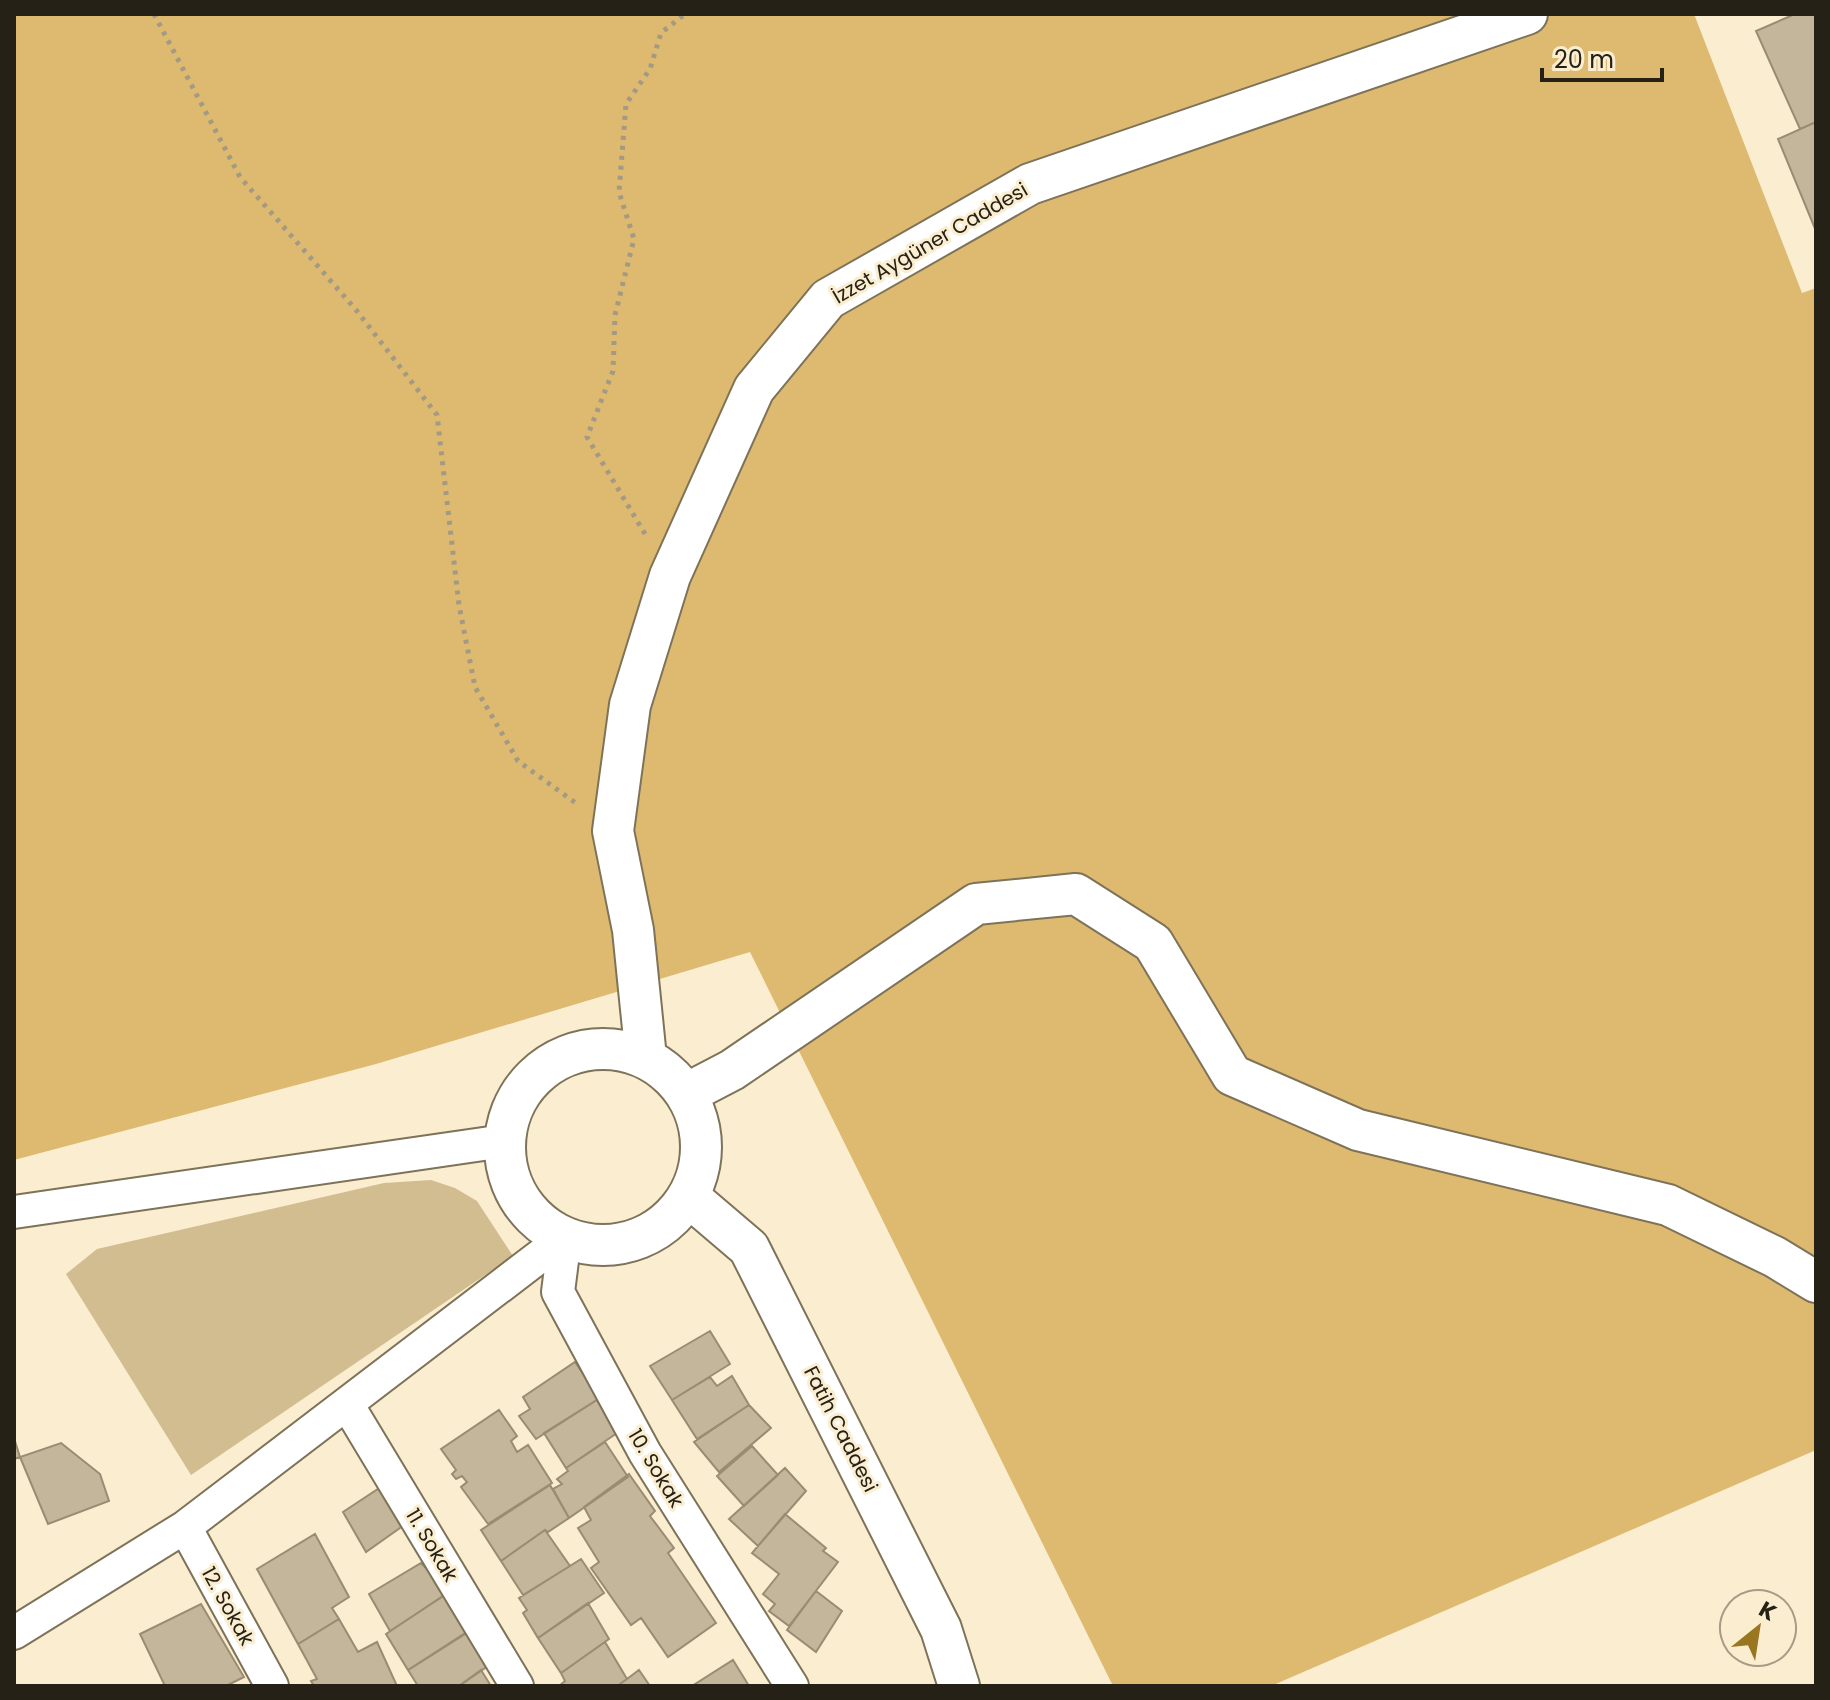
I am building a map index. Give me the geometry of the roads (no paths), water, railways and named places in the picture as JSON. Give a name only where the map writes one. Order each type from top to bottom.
[{"type":"street","name":"İzzet Aygüner Caddesi","points":[[646,1058],[633,930],[613,831],[630,705],[670,576],[754,389],[828,299],[1030,184],[1527,14]]},
{"type":"street","points":[[686,1094],[732,1070],[976,904],[1076,894],[1153,943],[1232,1075],[1358,1130],[1668,1205],[1775,1257],[1816,1282]]},
{"type":"street","points":[[615,1049],[646,1058],[668,1073],[686,1094],[697,1118],[701,1145],[698,1172],[688,1196],[670,1218],[647,1234],[621,1243],[593,1244],[565,1237],[539,1222],[520,1199],[507,1171],[504,1141],[511,1110],[528,1082],[553,1062],[583,1050],[615,1049]]},
{"type":"street","points":[[14,1212],[504,1141]]},
{"type":"street","name":"Fatih Caddesi","points":[[688,1196],[749,1248],[941,1629],[959,1686]]},
{"type":"street","points":[[14,1633],[185,1527],[565,1237]]},
{"type":"street","name":"10. Sokak","points":[[565,1237],[558,1292],[645,1453],[792,1686]]},
{"type":"street","name":"11. Sokak","points":[[347,1404],[517,1686]]},
{"type":"street","name":"12. Sokak","points":[[185,1527],[272,1686]]}]
